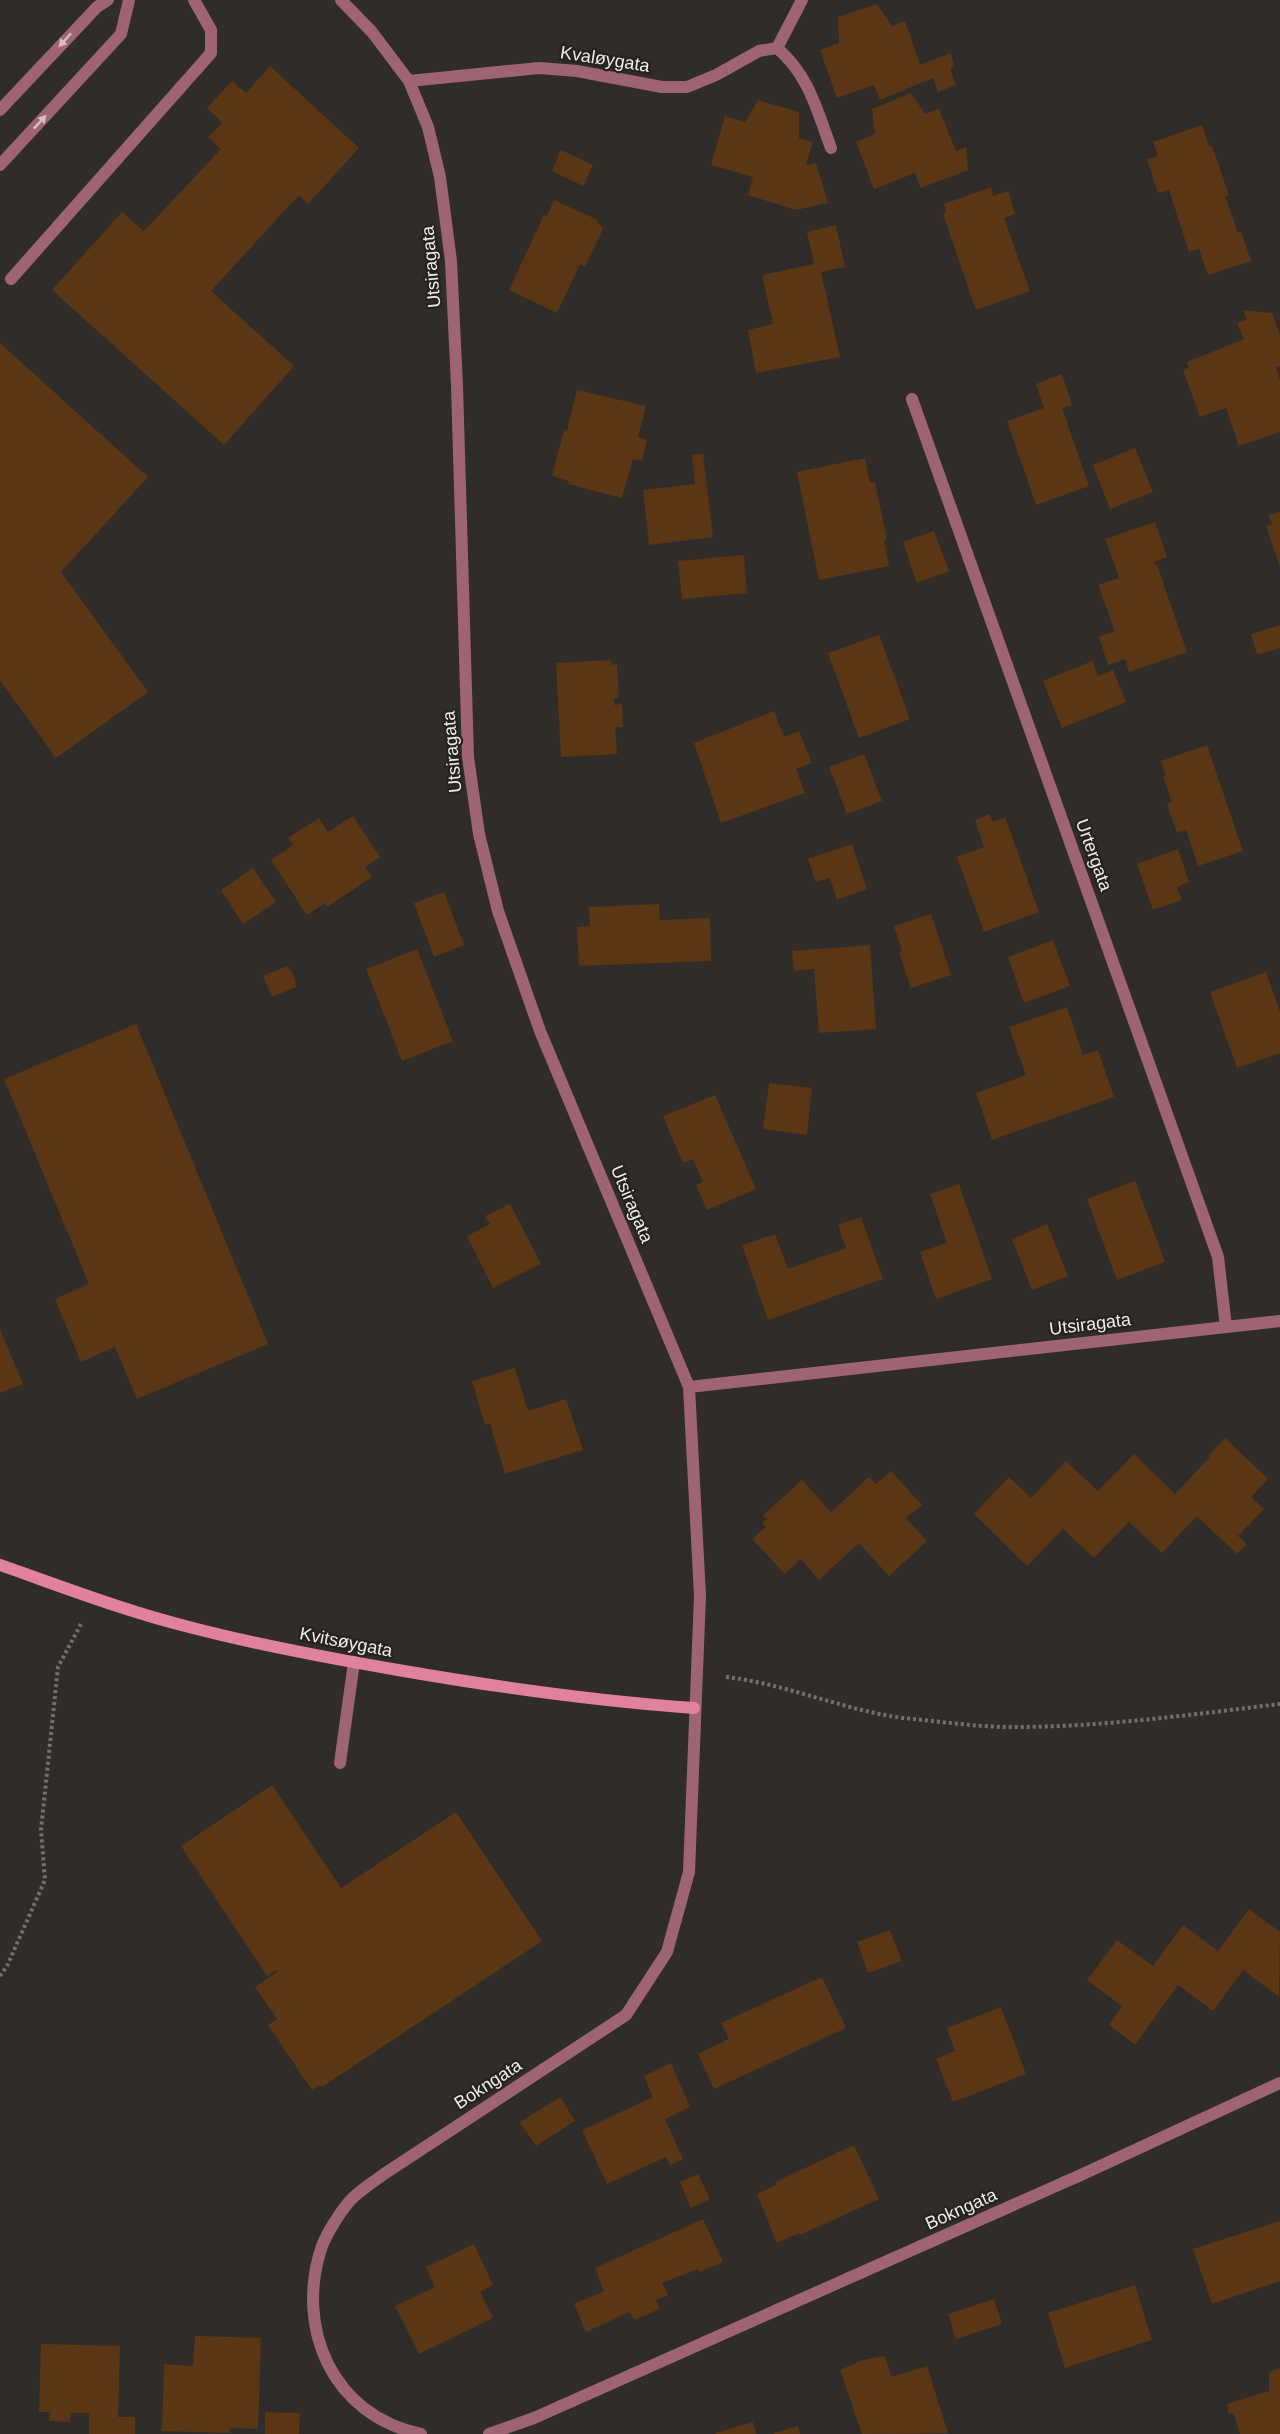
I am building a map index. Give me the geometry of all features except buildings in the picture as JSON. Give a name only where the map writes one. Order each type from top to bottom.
[{"type":"street","points":[[0,110],[96,7],[108,0]]},
{"type":"street","points":[[0,165],[121,34],[129,0]]},
{"type":"street","points":[[11,279],[211,53],[211,30],[194,0]]},
{"type":"street","points":[[341,0],[372,32],[409,81]]},
{"type":"street","points":[[802,0],[777,48],[792,60],[805,80],[831,148]]},
{"type":"street","name":"Kvaløygata","points":[[409,81],[539,68],[577,71],[662,87],[687,87],[716,75],[759,51],[777,48]]},
{"type":"street","name":"Utsiragata","points":[[409,81],[428,127],[440,177],[451,261],[468,757],[479,834],[498,911],[540,1031],[689,1386],[700,1596],[698,1673],[694,1708]]},
{"type":"street","name":"Urtergata","points":[[912,399],[1218,1257],[1226,1327]]},
{"type":"street","name":"Utsiragata","points":[[689,1386],[783,1378],[1280,1321]]},
{"type":"street","name":"Kvitsøygata","points":[[0,1565],[94,1598],[189,1627],[354,1662],[613,1703],[694,1708]]},
{"type":"street","points":[[340,1763],[354,1662]]},
{"type":"street","name":"Bokngata","points":[[421,2434],[403,2432],[367,2412],[336,2381],[317,2338],[312,2292],[322,2245],[348,2202],[384,2174],[626,2015],[668,1952],[688,1872],[694,1708]]},
{"type":"street","name":"Bokngata","points":[[489,2434],[534,2418],[1019,2203],[1280,2083]]},
{"type":"path","points":[[0,1976],[7,1966],[45,1880],[42,1830],[57,1667],[94,1598]]},
{"type":"path","points":[[698,1673],[760,1681],[819,1699],[901,1717],[1003,1727],[1132,1722],[1280,1704]]}]
